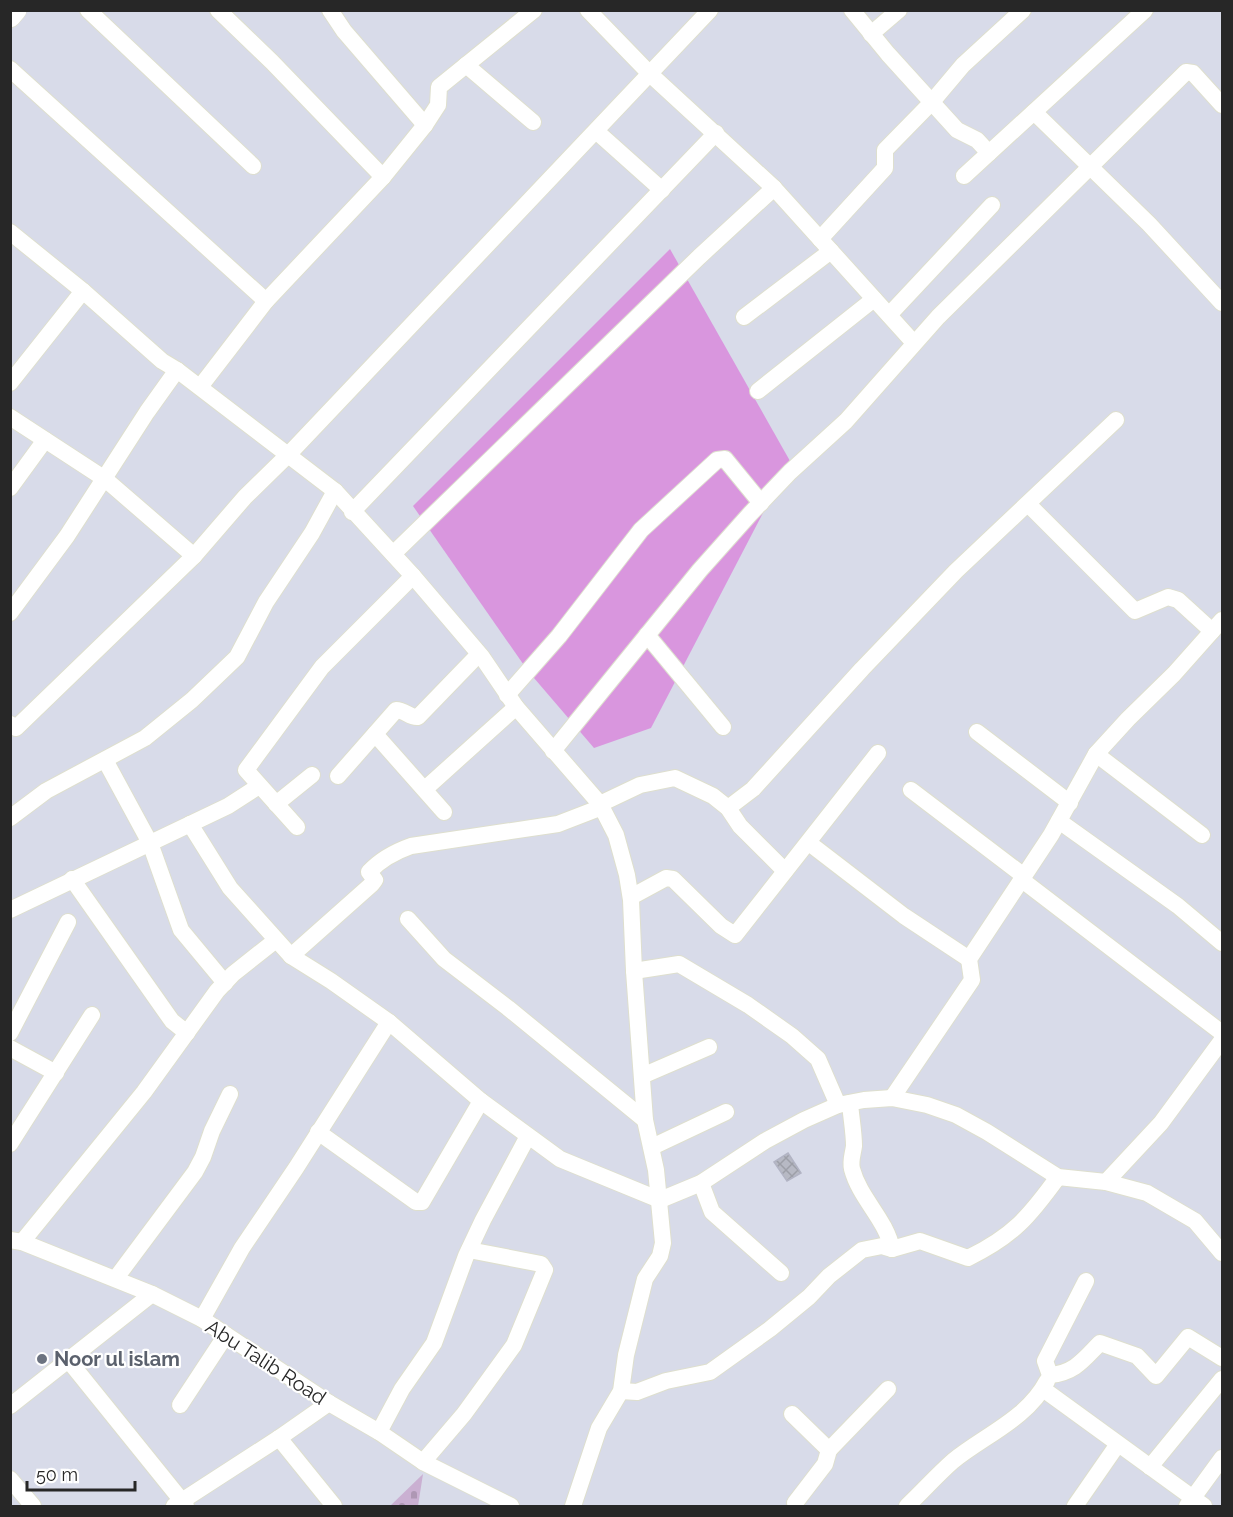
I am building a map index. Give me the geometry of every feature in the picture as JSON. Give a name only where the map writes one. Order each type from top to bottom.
[{"type":"street","points":[[10,17],[16,10]]},
{"type":"street","points":[[88,10],[252,166]]},
{"type":"street","points":[[219,10],[383,177]]},
{"type":"street","points":[[330,10],[344,31],[425,125]]},
{"type":"street","points":[[200,387],[266,301],[383,177],[425,125],[438,105],[439,87],[534,10]]},
{"type":"street","points":[[588,10],[650,74],[774,188],[914,343]]},
{"type":"street","points":[[10,724],[16,728],[194,556],[245,497],[290,454],[710,10]]},
{"type":"street","points":[[852,10],[931,103],[957,130],[977,140],[989,153]]},
{"type":"street","points":[[872,34],[899,10]]},
{"type":"street","points":[[744,317],[825,245],[885,168],[885,150],[931,103],[963,64],[1023,10]]},
{"type":"street","points":[[964,176],[1145,10]]},
{"type":"street","points":[[466,65],[533,122]]},
{"type":"street","points":[[10,69],[266,301]]},
{"type":"street","points":[[553,751],[711,556],[790,471],[846,421],[914,343],[1186,72],[1193,73],[1222,105]]},
{"type":"street","points":[[1034,112],[1149,224],[1222,303]]},
{"type":"street","points":[[596,131],[662,190]]},
{"type":"street","points":[[352,512],[716,133]]},
{"type":"street","points":[[393,554],[699,257],[774,188]]},
{"type":"street","points":[[888,315],[992,205]]},
{"type":"street","points":[[10,232],[83,291],[162,361],[290,454],[334,491],[413,576],[480,654],[512,701],[601,806],[616,835],[631,897],[645,1120],[660,1200],[663,1243],[660,1256],[645,1279],[626,1355],[621,1391],[599,1428],[573,1506]]},
{"type":"street","points":[[10,383],[83,291]]},
{"type":"street","points":[[758,391],[874,299]]},
{"type":"street","points":[[10,613],[68,536],[147,412],[177,370]]},
{"type":"street","points":[[10,417],[105,479],[194,556]]},
{"type":"street","points":[[728,808],[753,789],[862,669],[956,571],[1116,420]]},
{"type":"street","points":[[10,488],[45,440]]},
{"type":"street","points":[[425,789],[512,701],[641,530],[717,460],[725,459],[761,503]]},
{"type":"street","points":[[10,818],[46,791],[145,738],[192,700],[237,657],[266,602],[312,533],[334,491]]},
{"type":"street","points":[[892,1098],[972,980],[969,959],[1059,821],[1096,754],[1217,626],[1178,600],[1168,597],[1135,611],[1028,504]]},
{"type":"street","points":[[297,827],[246,770],[322,667],[413,576]]},
{"type":"street","points":[[647,635],[723,727]]},
{"type":"street","points":[[338,776],[396,710],[418,717],[480,654]]},
{"type":"street","points":[[977,732],[1070,803]]},
{"type":"street","points":[[375,734],[444,812]]},
{"type":"street","points":[[631,897],[666,878],[673,879],[721,926],[735,935],[878,753]]},
{"type":"street","points":[[1096,754],[1202,835]]},
{"type":"street","points":[[105,760],[150,843],[181,930],[225,983]]},
{"type":"street","points":[[276,804],[312,775]]},
{"type":"street","points":[[291,956],[372,884],[375,880],[369,872],[375,865],[403,849],[558,824],[601,806],[640,785],[675,778],[713,796],[728,808],[740,826],[785,871]]},
{"type":"street","points":[[10,910],[228,807],[259,786]]},
{"type":"street","points":[[910,790],[1222,1033]]},
{"type":"street","points":[[1059,821],[1178,906],[1222,943]]},
{"type":"street","points":[[190,824],[230,888],[291,956],[389,1022],[481,1101],[560,1158],[660,1200],[701,1183],[765,1141],[804,1120],[844,1104],[892,1098],[956,1115],[1058,1177],[1107,1182],[1147,1193],[1195,1221],[1222,1253]]},
{"type":"street","points":[[809,843],[904,916],[969,959]]},
{"type":"street","points":[[72,879],[172,1021],[187,1033]]},
{"type":"street","points":[[408,919],[444,959],[645,1120]]},
{"type":"street","points":[[10,1033],[68,922]]},
{"type":"street","points":[[16,1241],[144,1092],[217,991],[276,940]]},
{"type":"street","points":[[634,971],[679,964],[748,1005],[792,1036],[818,1059],[844,1104],[854,1148],[851,1156],[852,1169],[871,1207],[884,1224],[890,1236],[892,1249]]},
{"type":"street","points":[[10,1143],[92,1015]]},
{"type":"street","points":[[202,1319],[242,1248],[389,1022]]},
{"type":"street","points":[[1107,1182],[1161,1123],[1222,1040]]},
{"type":"street","points":[[642,1076],[709,1047]]},
{"type":"street","points":[[10,1048],[56,1073]]},
{"type":"street","points":[[116,1278],[195,1172],[230,1094]]},
{"type":"street","points":[[318,1132],[416,1202],[422,1202],[481,1101]]},
{"type":"street","points":[[652,1148],[726,1112]]},
{"type":"street","points":[[379,1432],[402,1389],[434,1342],[469,1250],[528,1136]]},
{"type":"street","points":[[621,1391],[637,1392],[666,1381],[710,1372],[770,1329],[862,1250],[882,1246],[892,1249],[920,1241],[968,1258],[990,1247],[1026,1219],[1058,1177]]},
{"type":"street","points":[[701,1183],[712,1212],[781,1273]]},
{"type":"street","name":"Abu Talib Road","points":[[16,1241],[152,1293],[202,1319],[328,1403],[379,1432],[423,1461],[511,1506]]},
{"type":"street","points":[[423,1461],[464,1414],[514,1345],[545,1270],[541,1264],[469,1250]]},
{"type":"street","points":[[1086,1281],[1045,1361],[1047,1382],[1118,1444],[1194,1504],[1222,1458]]},
{"type":"street","points":[[10,1407],[152,1293]]},
{"type":"street","points":[[180,1405],[225,1335]]},
{"type":"street","points":[[907,1506],[952,1462],[1021,1414],[1047,1382],[1075,1368],[1100,1343],[1137,1356],[1156,1376],[1188,1337],[1222,1358]]},
{"type":"street","points":[[69,1361],[180,1505],[328,1403]]},
{"type":"street","points":[[1150,1467],[1222,1379]]},
{"type":"street","points":[[792,1505],[825,1464],[829,1450],[888,1389]]},
{"type":"street","points":[[792,1414],[829,1450]]},
{"type":"street","points":[[279,1438],[334,1506]]},
{"type":"street","points":[[1075,1506],[1118,1444]]},
{"type":"street","points":[[10,1479],[33,1506]]},
{"type":"street","points":[[792,1505],[812,1506]]},
{"type":"shaded area","points":[[670,249],[790,461],[651,728],[594,748],[528,671],[413,506]]},
{"type":"green space","points":[[423,1474],[418,1506],[390,1506]]},
{"type":"building","points":[[788,1153],[801,1173],[787,1181],[774,1162]]},
{"type":"place","name":"Noor ul islam","points":[[42,1359]]}]
